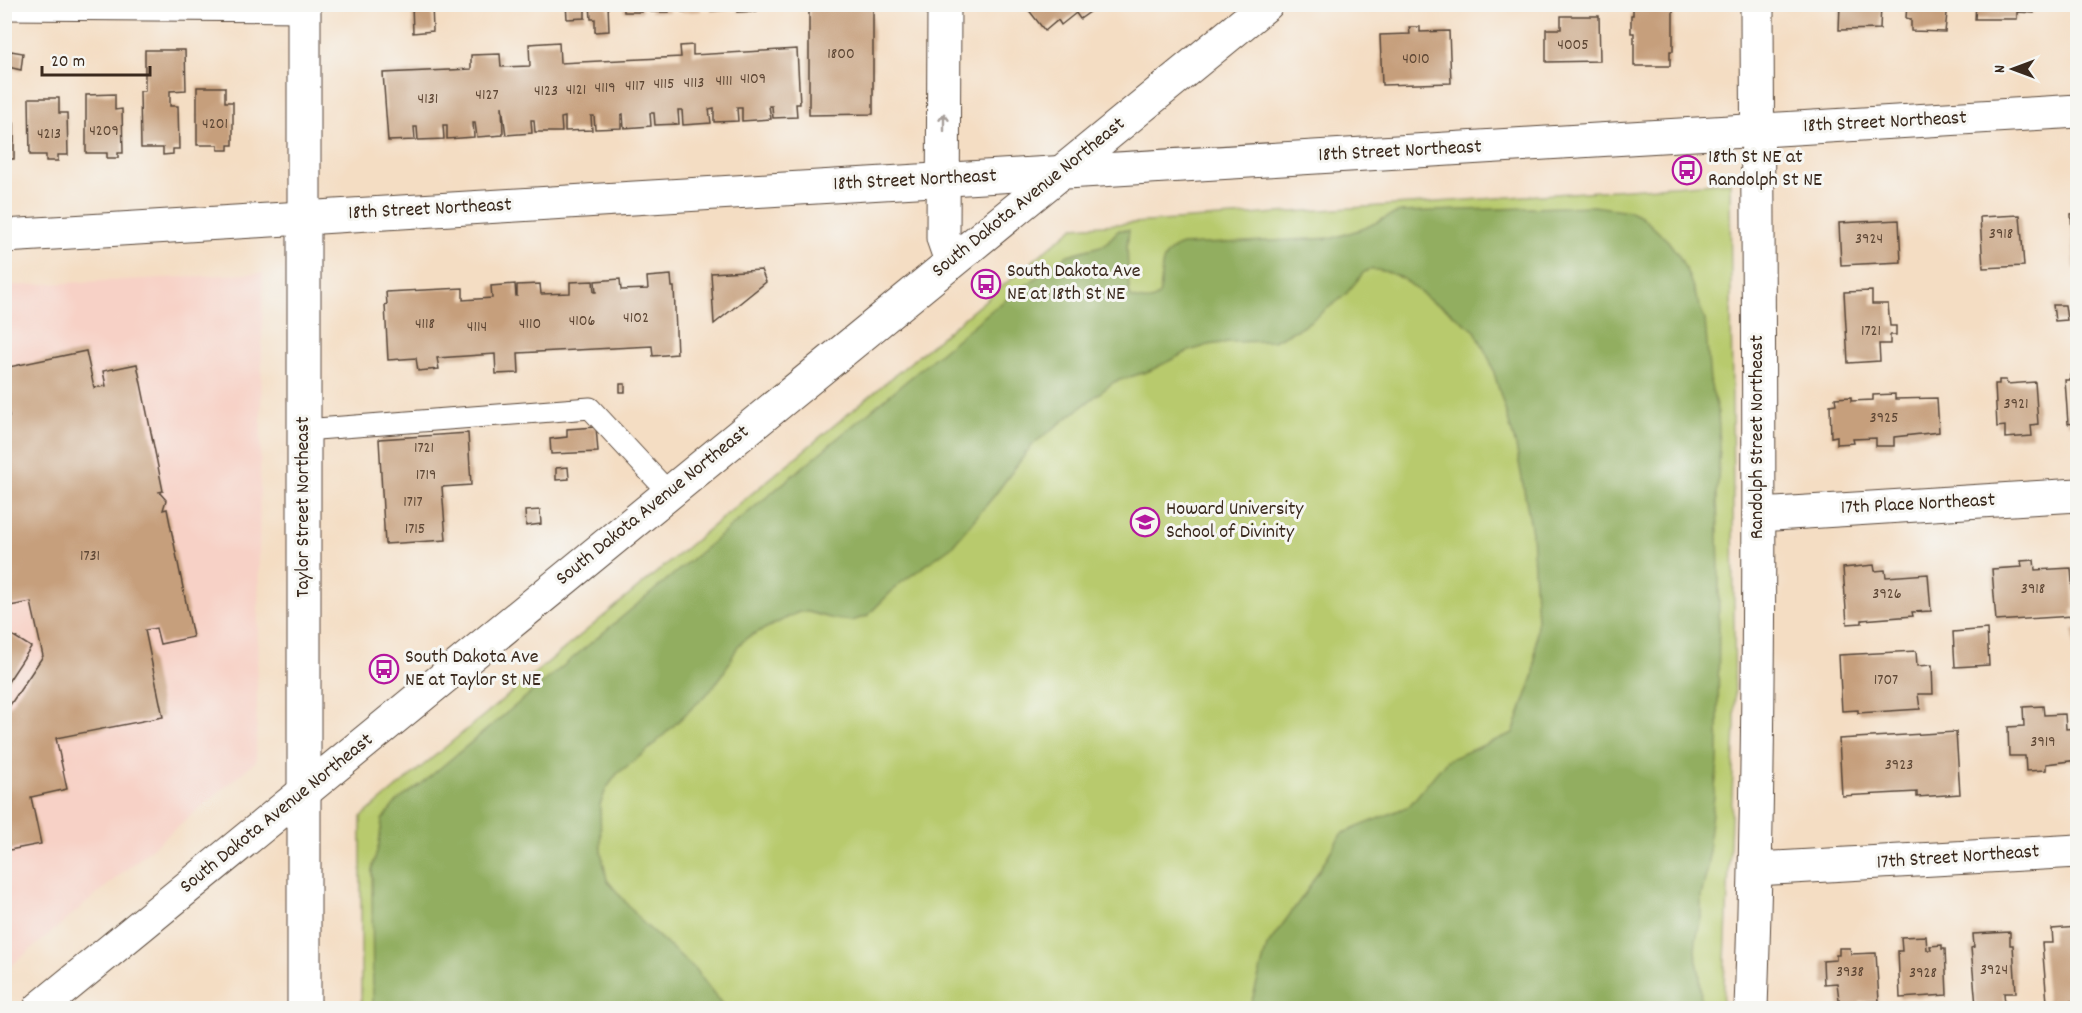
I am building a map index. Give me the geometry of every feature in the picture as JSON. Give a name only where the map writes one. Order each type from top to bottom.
[{"type":"street","points":[[944,4],[943,237],[951,261]]},
{"type":"street","name":"South Dakota Avenue Northeast","points":[[40,1008],[1267,4]]},
{"type":"street","name":"Randolph Street Northeast","points":[[1751,1008],[1756,869],[1759,514],[1757,4]]},
{"type":"street","name":"Taylor Street Northeast","points":[[304,8],[304,1008]]},
{"type":"street","name":"18th Street Northeast","points":[[4,236],[2078,111]]},
{"type":"street","name":"17th Place Northeast","points":[[1759,514],[2078,495]]},
{"type":"street","name":"17th Street Northeast","points":[[1756,869],[2078,851]]},
{"type":"lane","points":[[4,9],[304,8]]},
{"type":"lane","points":[[304,430],[590,408],[669,493]]},
{"type":"shaded area","points":[[263,273],[256,761],[5,971],[5,286]]},
{"type":"green space","name":"Howard University School of Divinity","points":[[1730,182],[1735,726],[1723,1008],[361,1008],[361,817],[1074,227]]},
{"type":"green space","points":[[1593,206],[1630,211],[1641,216],[1668,241],[1679,256],[1705,320],[1710,382],[1718,413],[1720,446],[1717,496],[1718,763],[1709,837],[1709,863],[1701,896],[1701,918],[1695,952],[1700,975],[1701,1008],[1250,1008],[1267,946],[1306,892],[1341,834],[1409,806],[1447,760],[1513,733],[1534,674],[1537,621],[1532,533],[1516,446],[1491,363],[1475,331],[1445,308],[1432,302],[1404,279],[1388,272],[1371,269],[1364,272],[1339,300],[1302,327],[1273,341],[1209,345],[1189,351],[1149,371],[1114,382],[1032,445],[994,496],[951,547],[898,585],[867,616],[852,621],[799,612],[748,637],[738,646],[723,674],[711,690],[648,750],[617,774],[606,789],[600,805],[601,851],[607,880],[643,923],[694,968],[725,1008],[373,1008],[372,869],[379,844],[382,820],[397,801],[421,784],[993,309],[1068,255],[1104,245],[1119,230],[1129,230],[1127,246],[1129,292],[1132,298],[1150,300],[1157,297],[1160,291],[1165,258],[1171,250],[1182,245],[1333,238],[1365,228],[1401,212]]},
{"type":"building","points":[[412,4],[432,4],[433,31],[413,33]]},
{"type":"building","points":[[566,4],[585,4],[585,18],[567,19]]},
{"type":"building","points":[[590,4],[608,4],[609,31],[595,32],[595,19],[591,19]]},
{"type":"building","points":[[623,4],[642,4],[642,12],[624,12]]},
{"type":"building","points":[[650,4],[668,4],[669,12],[651,12]]},
{"type":"building","points":[[682,4],[700,4],[701,11],[682,12]]},
{"type":"building","points":[[711,4],[730,4],[730,10],[711,11]]},
{"type":"building","points":[[737,4],[757,4],[757,11],[737,12]]},
{"type":"building","points":[[809,4],[873,4],[873,114],[809,115]]},
{"type":"building","points":[[1024,4],[1090,4],[1094,9],[1080,19],[1076,13],[1061,25],[1058,20],[1045,31]]},
{"type":"building","points":[[1633,4],[1673,4],[1673,51],[1670,51],[1670,66],[1634,66],[1634,33],[1631,33]]},
{"type":"building","points":[[1840,4],[1881,4],[1880,29],[1839,30]]},
{"type":"building","points":[[1907,4],[1948,4],[1945,32],[1911,31],[1911,19],[1906,18]]},
{"type":"building","points":[[1976,4],[2034,4],[2034,13],[2017,12],[2017,19],[1975,19]]},
{"type":"building","points":[[1561,16],[1599,16],[1600,61],[1546,62],[1546,29],[1561,29]]},
{"type":"building","points":[[1409,27],[1420,27],[1420,32],[1449,31],[1451,83],[1382,85],[1380,35],[1410,34]]},
{"type":"building","points":[[559,42],[560,63],[681,57],[680,46],[693,45],[693,55],[797,49],[800,104],[796,104],[797,117],[773,118],[772,106],[769,106],[771,119],[742,121],[742,108],[737,108],[738,121],[714,122],[714,108],[709,109],[711,123],[683,125],[682,110],[678,110],[679,124],[655,125],[654,113],[650,113],[651,126],[624,128],[623,114],[621,115],[621,128],[595,129],[594,116],[591,116],[592,130],[565,131],[565,117],[561,118],[562,132],[535,132],[534,120],[531,120],[532,133],[506,135],[502,106],[503,135],[477,137],[475,123],[473,123],[474,137],[447,139],[447,125],[443,125],[444,139],[418,140],[417,127],[414,127],[415,140],[388,141],[383,73],[471,69],[471,55],[500,54],[501,67],[530,66],[529,44]]},
{"type":"building","points":[[145,50],[185,50],[186,90],[170,91],[170,106],[178,106],[179,149],[173,149],[173,154],[163,155],[163,148],[141,148],[140,91],[145,91]]},
{"type":"building","points":[[11,51],[23,53],[21,70],[8,67]]},
{"type":"building","points":[[197,87],[225,87],[225,102],[233,102],[233,145],[228,145],[228,150],[218,150],[218,145],[197,145]]},
{"type":"building","points":[[115,94],[115,110],[122,109],[123,153],[118,153],[118,158],[107,158],[107,153],[86,153],[86,95]]},
{"type":"building","points":[[29,98],[59,98],[59,113],[67,113],[68,155],[58,155],[58,161],[46,161],[46,155],[30,155]]},
{"type":"building","points":[[4,123],[14,123],[14,159],[4,159]]},
{"type":"building","points":[[2078,213],[2078,269],[2074,269],[2071,214]]},
{"type":"building","points":[[2020,215],[2024,266],[1983,268],[1980,217]]},
{"type":"building","points":[[1899,220],[1901,262],[1841,265],[1839,223]]},
{"type":"building","points":[[761,270],[766,282],[714,324],[711,273]]},
{"type":"building","points":[[671,275],[672,287],[674,287],[677,354],[653,356],[652,346],[518,353],[519,373],[496,374],[495,354],[437,358],[439,369],[418,371],[416,358],[388,360],[386,292],[463,288],[463,300],[492,298],[491,286],[515,284],[517,296],[517,285],[540,284],[541,294],[570,293],[570,282],[593,281],[594,292],[596,292],[595,281],[620,279],[621,290],[648,289],[647,277]]},
{"type":"building","points":[[1872,291],[1872,304],[1888,304],[1890,326],[1896,326],[1896,335],[1890,335],[1890,344],[1879,344],[1880,361],[1848,363],[1844,292]]},
{"type":"building","points":[[2053,305],[2065,305],[2067,320],[2055,321]]},
{"type":"building","points":[[86,351],[94,388],[106,386],[103,371],[137,364],[163,491],[159,492],[166,500],[163,510],[167,509],[193,637],[160,644],[156,628],[145,630],[163,717],[56,738],[67,789],[31,797],[41,844],[4,851],[4,709],[8,708],[43,656],[31,602],[4,607],[4,416],[9,416],[4,394],[4,368]]},
{"type":"building","points":[[2070,375],[2077,375],[2078,432],[2076,432],[2075,423],[2068,424],[2065,380],[2070,380]]},
{"type":"building","points":[[1999,380],[2006,380],[2007,384],[2035,382],[2038,424],[2031,425],[2032,436],[2005,438],[2005,426],[1997,427],[1995,384],[1999,384]]},
{"type":"building","points":[[620,384],[625,384],[625,392],[620,392]]},
{"type":"building","points":[[1895,394],[1895,399],[1937,398],[1939,432],[1894,437],[1894,446],[1876,446],[1876,438],[1853,439],[1854,443],[1837,444],[1837,436],[1831,437],[1830,405],[1836,404],[1835,398],[1851,397],[1851,401],[1873,400],[1873,395]]},
{"type":"building","points":[[596,427],[598,452],[551,454],[550,439],[567,437],[567,429]]},
{"type":"building","points":[[468,433],[471,485],[442,487],[446,540],[385,544],[379,439]]},
{"type":"building","points":[[568,467],[569,479],[556,480],[556,468]]},
{"type":"building","points":[[540,510],[541,524],[526,526],[525,511]]},
{"type":"building","points":[[2034,560],[2035,570],[2071,568],[2073,616],[1996,621],[1992,569],[2022,567],[2021,561]]},
{"type":"building","points":[[1874,565],[1875,571],[1885,570],[1886,577],[1928,574],[1931,611],[1912,612],[1913,616],[1862,620],[1862,623],[1847,624],[1843,568]]},
{"type":"building","points":[[1987,629],[1989,665],[1955,667],[1953,632]]},
{"type":"building","points":[[4,630],[31,647],[4,688]]},
{"type":"building","points":[[2073,630],[2078,630],[2078,663],[2075,663]]},
{"type":"building","points":[[1916,651],[1917,666],[1932,665],[1933,694],[1918,694],[1920,709],[1858,713],[1858,710],[1842,711],[1839,655]]},
{"type":"building","points":[[2043,706],[2044,715],[2065,714],[2066,729],[2078,728],[2078,760],[2046,764],[2046,770],[2026,771],[2025,756],[2009,756],[2008,727],[2024,726],[2023,707]]},
{"type":"building","points":[[1956,732],[1960,794],[1917,797],[1917,792],[1842,796],[1839,739]]},
{"type":"building","points":[[2078,927],[2078,989],[2074,989],[2075,1001],[2047,1002],[2042,943],[2053,943],[2052,929]]},
{"type":"building","points":[[2010,932],[2016,993],[2004,993],[2005,1004],[1976,1006],[1971,948],[1974,947],[1973,934]]},
{"type":"building","points":[[1926,936],[1927,950],[1931,950],[1930,946],[1942,945],[1942,949],[1945,949],[1947,995],[1900,998],[1898,951],[1902,951],[1901,937]]},
{"type":"building","points":[[1839,948],[1850,948],[1851,954],[1876,953],[1879,1001],[1860,1002],[1860,1008],[1840,1008],[1837,983],[1824,984],[1823,961],[1836,960]]},
{"type":"place","name":"18th St NE at Randolph St NE","points":[[1687,170]]},
{"type":"place","name":"South Dakota Ave NE at 18th St NE","points":[[986,284]]},
{"type":"place","name":"Howard University School of Divinity","points":[[1145,522]]},
{"type":"place","name":"South Dakota Ave NE at Taylor St NE","points":[[384,669]]}]
